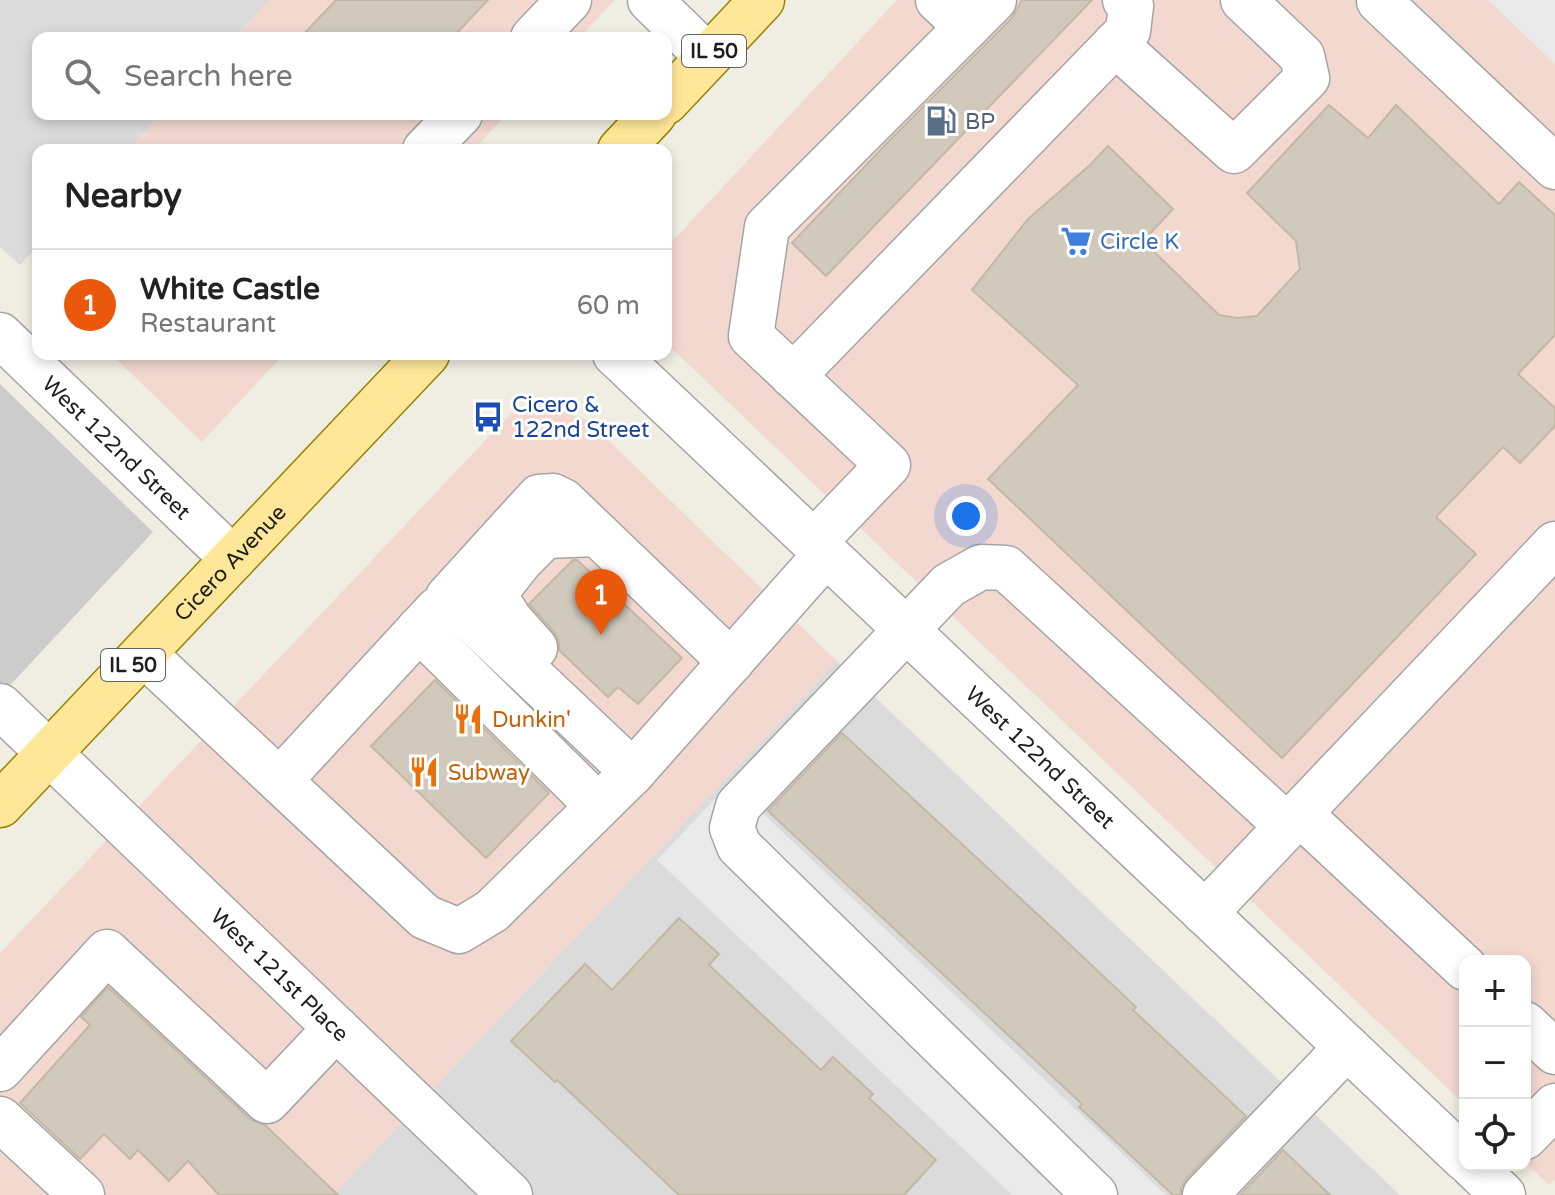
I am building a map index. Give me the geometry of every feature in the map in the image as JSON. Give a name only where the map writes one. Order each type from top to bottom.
[{"type":"main road","name":"IL 50","points":[[672,96],[762,0]]},
{"type":"main road","points":[[626,144],[648,120]]},
{"type":"main road","name":"Cicero Avenue","points":[[0,805],[421,360]]},
{"type":"street","points":[[539,32],[569,0]]},
{"type":"street","points":[[650,0],[708,57]]},
{"type":"street","points":[[793,376],[1128,31],[1131,6],[1125,0]]},
{"type":"street","points":[[1115,44],[1234,151],[1307,78],[1302,56],[1243,0]]},
{"type":"street","points":[[1372,0],[1555,167]]},
{"type":"street","points":[[144,654],[425,917],[459,931],[492,911],[598,806],[624,763],[731,662],[888,465],[751,336],[767,227],[967,9]]},
{"type":"street","points":[[431,144],[454,120]]},
{"type":"street","name":"West 122nd Street","points":[[0,335],[233,559]]},
{"type":"street","name":"West 122nd Street","points":[[621,360],[1347,1047],[1485,1172]]},
{"type":"street","points":[[280,780],[539,497],[553,496],[563,501],[731,662]]},
{"type":"street","points":[[597,534],[545,536],[494,594],[510,620],[532,645],[615,723],[624,763]]},
{"type":"street","points":[[1205,913],[1555,544]]},
{"type":"street","points":[[1095,1195],[739,846],[732,828],[738,806],[949,585],[981,567],[1006,568],[1459,963]]},
{"type":"street","points":[[448,597],[624,763]]},
{"type":"street","points":[[419,629],[598,806]]},
{"type":"street","name":"West 121st Place","points":[[0,706],[510,1195]]},
{"type":"street","points":[[0,1069],[107,952],[267,1101],[336,1028]]},
{"type":"street","points":[[1528,1027],[1555,1052]]},
{"type":"street","points":[[1205,1195],[1347,1047]]},
{"type":"street","points":[[1531,1131],[1555,1106]]},
{"type":"street","points":[[0,1119],[82,1195]]},
{"type":"shaded area","points":[[0,0],[270,0],[240,32],[32,32],[32,120],[156,120],[134,144],[32,144],[32,252],[20,265],[0,247]]},
{"type":"shaded area","points":[[270,0],[615,0],[585,32],[240,32]]},
{"type":"shaded area","points":[[897,0],[1555,0],[1555,1179],[1549,1185],[1531,1168],[1531,955],[1459,955],[1459,1099],[672,349],[672,242]]},
{"type":"shaded area","points":[[1488,0],[1555,0],[1555,64]]},
{"type":"shaded area","points":[[156,120],[501,120],[479,144],[134,144]]},
{"type":"shaded area","points":[[117,360],[278,360],[202,442]]},
{"type":"shaded area","points":[[0,384],[153,532],[0,696]]},
{"type":"shaded area","points":[[545,405],[587,420],[837,661],[333,1195],[0,1195],[0,953],[513,411]]},
{"type":"shaded area","points":[[837,661],[1400,1195],[333,1195]]},
{"type":"shaded area","points":[[730,783],[1166,1195],[1012,1195],[657,860]]},
{"type":"building","points":[[336,0],[488,0],[458,32],[306,32]]},
{"type":"building","name":"BP","points":[[1022,0],[1092,0],[826,276],[792,243],[1012,18]]},
{"type":"building","points":[[1329,105],[1368,138],[1396,105],[1499,204],[1519,182],[1555,215],[1555,335],[1518,374],[1555,408],[1555,426],[1520,463],[1503,447],[1436,517],[1476,554],[1282,758],[988,479],[1078,385],[972,290],[1028,219],[1108,146],[1173,209],[1143,241],[1219,315],[1237,318],[1257,316],[1300,269],[1296,241],[1247,193]]},
{"type":"building","points":[[573,560],[577,560],[682,658],[638,704],[618,687],[608,697],[559,650],[554,632],[529,604]]},
{"type":"building","points":[[435,680],[549,793],[486,858],[371,746]]},
{"type":"building","points":[[842,733],[1136,1007],[1133,1010],[1246,1116],[1187,1178],[1181,1195],[1173,1195],[1079,1107],[1082,1104],[768,811]]},
{"type":"building","points":[[679,918],[719,954],[709,965],[821,1070],[833,1057],[873,1094],[869,1098],[936,1160],[904,1195],[679,1195],[511,1041],[585,964],[612,990]]},
{"type":"building","points":[[108,987],[250,1119],[265,1125],[338,1195],[219,1195],[188,1161],[169,1181],[138,1150],[130,1159],[104,1134],[80,1159],[20,1103],[90,1025],[81,1017]]},
{"type":"building","points":[[1283,1150],[1330,1195],[1240,1195]]},
{"type":"place","name":"BP","points":[[941,121]]},
{"type":"place","name":"Circle K","points":[[1076,241]]},
{"type":"place","name":"Cicero & 122nd Street","points":[[488,417]]},
{"type":"place","name":"White Castle","points":[[601,635]]},
{"type":"place","name":"Dunkin'","points":[[468,719]]},
{"type":"place","name":"Subway","points":[[424,772]]}]
